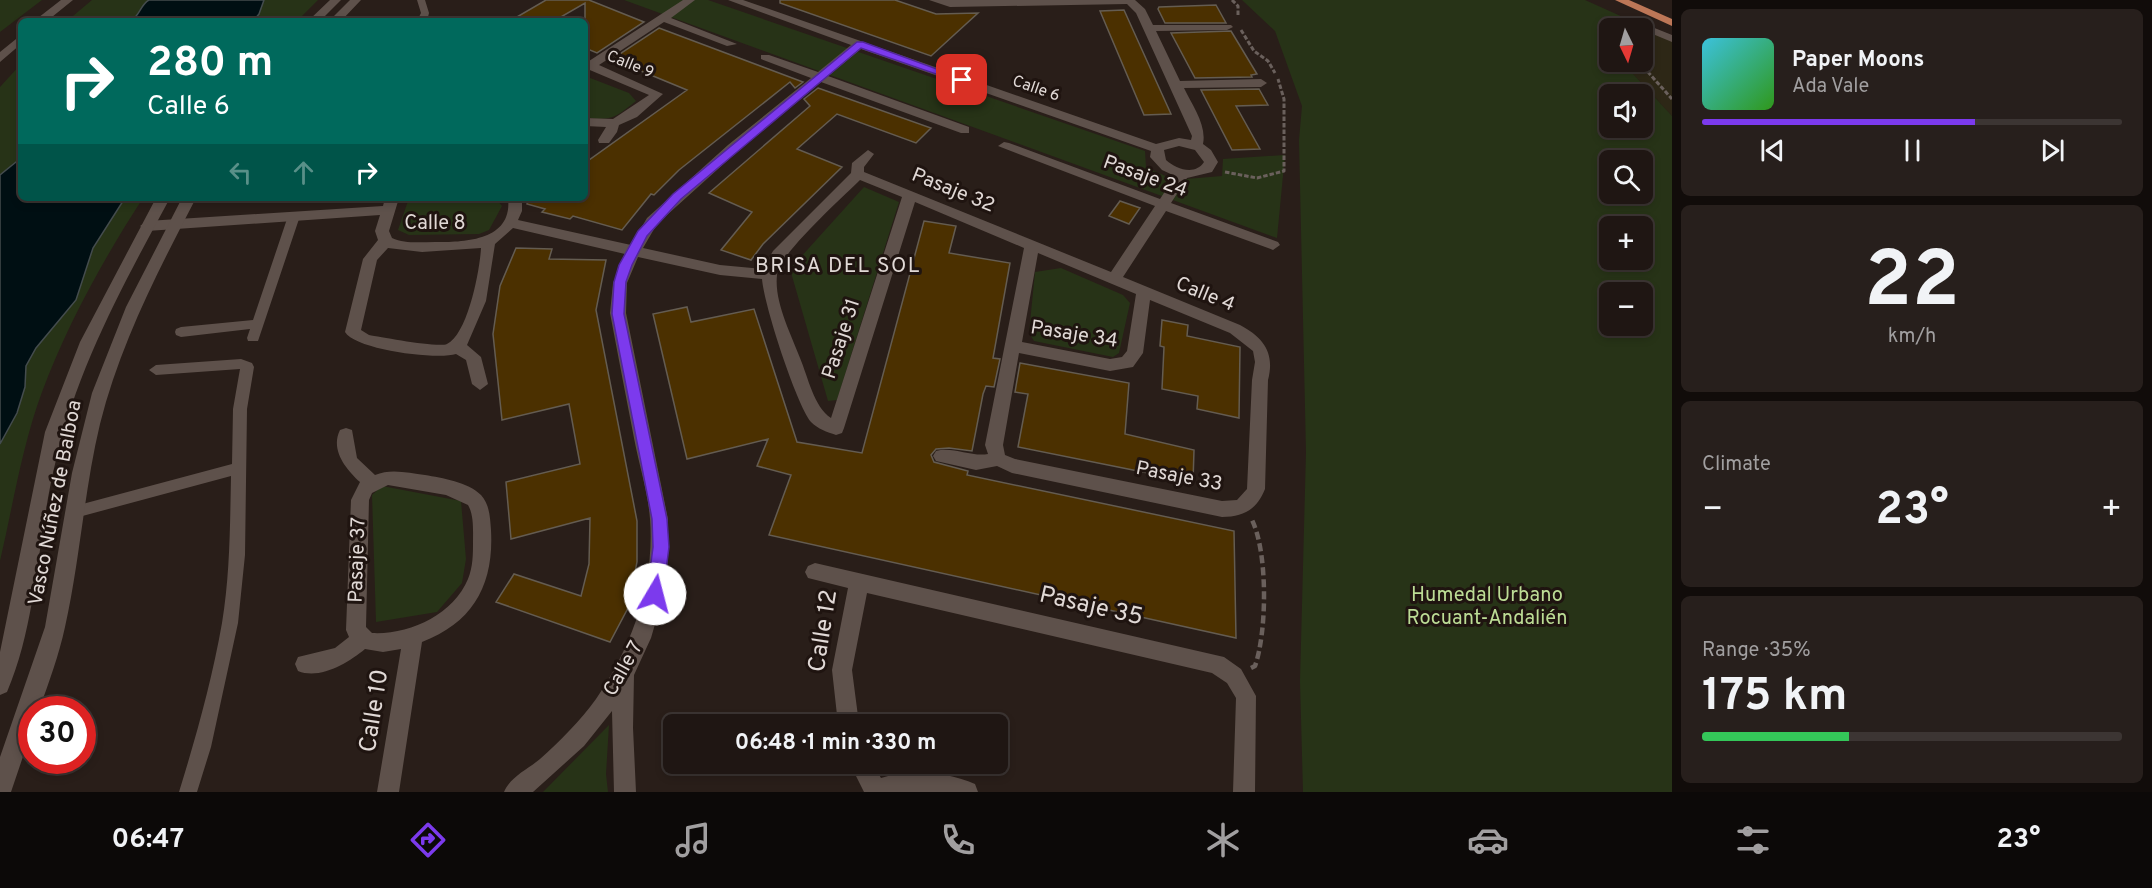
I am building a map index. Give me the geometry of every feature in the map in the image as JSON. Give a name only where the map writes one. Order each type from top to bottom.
[{"type":"main road","points":[[1620,0],[1672,23]]},
{"type":"main road","points":[[1648,0],[1672,10]]},
{"type":"street","points":[[44,18],[68,0]]},
{"type":"street","points":[[317,18],[336,0]]},
{"type":"street","points":[[338,18],[356,0]]},
{"type":"street","name":"Calle 9","points":[[588,64],[690,0]]},
{"type":"street","name":"Calle 6","points":[[733,0],[1158,149]]},
{"type":"street","points":[[934,0],[950,4],[1129,1],[1141,12],[1176,85],[1197,131],[1196,145]]},
{"type":"street","points":[[662,18],[731,44]]},
{"type":"street","points":[[1149,28],[1227,27]]},
{"type":"street","points":[[1653,31],[1672,39]]},
{"type":"street","points":[[0,59],[18,41]]},
{"type":"street","name":"Calle 7","points":[[515,792],[547,767],[580,734],[624,675],[652,610],[661,547],[656,492],[618,314],[620,282],[633,250],[647,227],[664,208],[860,44]]},
{"type":"street","points":[[765,57],[965,130]]},
{"type":"street","name":"Calle 9","points":[[588,65],[657,94],[624,120],[613,124]]},
{"type":"street","points":[[1176,85],[1261,83]]},
{"type":"street","points":[[588,122],[613,124],[611,132],[603,140]]},
{"type":"street","points":[[1173,142],[1196,145],[1209,155],[1211,162],[1208,169],[1200,173],[1183,174],[1163,166],[1157,157],[1158,149],[1173,142]]},
{"type":"street","name":"Pasaje 24","points":[[1004,146],[1273,245]]},
{"type":"street","points":[[515,201],[516,207],[510,223],[732,273],[769,275],[772,263],[781,252],[858,174],[857,166],[868,154]]},
{"type":"street","name":"Pasaje 32","points":[[858,174],[1032,246]]},
{"type":"street","points":[[1114,280],[1183,174]]},
{"type":"street","name":"Pasaje 31","points":[[769,275],[773,300],[812,408],[822,423],[836,428],[910,195]]},
{"type":"street","name":"Vasco Núñez de Balboa","points":[[0,686],[23,604],[47,459],[62,406],[105,306],[161,201]]},
{"type":"street","name":"Vasco Núñez de Balboa","points":[[0,791],[47,654],[86,447],[106,376],[137,302],[187,201]]},
{"type":"street","name":"Calle 8","points":[[147,226],[294,216],[390,204],[382,231],[386,240],[395,245],[408,246],[488,243],[499,236],[510,223]]},
{"type":"street","points":[[386,240],[375,252],[368,266],[352,328],[355,335],[440,351],[457,346],[466,335],[487,266],[488,243]]},
{"type":"street","points":[[998,459],[994,445],[1032,246]]},
{"type":"street","name":"Calle 4","points":[[1032,246],[1243,334],[1257,345],[1265,365]]},
{"type":"street","name":"Pasaje 34","points":[[1012,346],[1110,365],[1127,363],[1135,353],[1144,292]]},
{"type":"street","points":[[457,346],[473,357],[480,384]]},
{"type":"street","name":"Pasaje 33","points":[[942,456],[976,463],[998,459],[1012,466],[1222,509],[1245,506],[1256,489],[1260,380],[1265,365]]},
{"type":"street","points":[[305,664],[340,657],[362,639],[378,643],[413,638],[453,614],[478,580],[483,557],[479,507],[474,499],[458,491],[394,479],[372,483],[349,460],[346,435]]},
{"type":"street","name":"Pasaje 37","points":[[362,639],[356,630],[360,500],[361,494],[372,483]]},
{"type":"street","name":"Pasaje 35","points":[[815,572],[1207,661],[1234,676]]},
{"type":"street","name":"Calle 12","points":[[847,714],[842,670],[859,582]]},
{"type":"street","name":"Calle 10","points":[[388,792],[413,638]]},
{"type":"street","points":[[624,675],[622,728],[625,792]]},
{"type":"street","points":[[1234,676],[1246,696],[1247,706],[1244,792]]},
{"type":"street","points":[[867,774],[876,791],[909,783],[927,783],[967,792]]},
{"type":"lane","points":[[421,0],[425,13],[423,18]]},
{"type":"lane","points":[[253,338],[294,216]]},
{"type":"lane","points":[[181,332],[258,324]]},
{"type":"lane","points":[[156,370],[246,365],[240,409],[237,555],[230,622],[218,682],[188,792]]},
{"type":"lane","points":[[75,512],[240,468]]},
{"type":"path","points":[[1208,169],[1257,178],[1284,171],[1284,99],[1280,83],[1268,61],[1254,51],[1239,27],[1238,6],[1232,0]]},
{"type":"path","points":[[1648,72],[1672,99]]},
{"type":"path","points":[[1234,676],[1255,666],[1264,633],[1260,534],[1245,506]]},
{"type":"shaded area","points":[[149,0],[264,0],[256,18],[134,18]]},
{"type":"shaded area","points":[[1653,32],[1672,41],[1672,116],[1653,95],[1653,84],[1642,84],[1631,72],[1653,72]]},
{"type":"shaded area","points":[[18,160],[18,201],[123,201],[93,248],[76,300],[36,348],[26,366],[25,387],[17,413],[0,444],[0,175]]},
{"type":"green space","points":[[0,0],[42,0],[18,18],[0,32]]},
{"type":"green space","points":[[92,0],[318,0],[300,18],[71,18]]},
{"type":"green space","points":[[624,0],[708,0],[1145,151],[1146,167],[1174,180],[1222,176],[1223,159],[1285,155],[1277,238]]},
{"type":"green space","name":"Humedal Urbano Rocuant-Andalién","points":[[1242,0],[1585,0],[1625,18],[1599,18],[1599,72],[1631,72],[1642,84],[1599,84],[1599,138],[1653,138],[1653,95],[1672,116],[1672,792],[1303,792],[1300,681],[1306,452],[1299,140],[1302,106],[1275,31]]},
{"type":"green space","points":[[18,67],[18,201],[141,201],[87,292],[42,392],[23,454],[0,561],[0,87]]},
{"type":"green space","points":[[588,77],[629,93],[636,101],[613,117],[601,119],[588,117]]},
{"type":"green space","points":[[864,187],[899,202],[837,400],[828,401],[790,269]]},
{"type":"green space","points":[[408,201],[498,201],[502,206],[489,230],[479,234],[409,235],[398,230]]},
{"type":"green space","points":[[1061,268],[1123,295],[1130,303],[1119,353],[1113,357],[1034,341],[1029,333],[1035,272]]},
{"type":"green space","points":[[382,486],[461,501],[466,559],[462,583],[437,612],[376,622],[372,495]]},
{"type":"green space","points":[[609,725],[606,774],[608,792],[543,792]]},
{"type":"building","points":[[546,0],[589,0],[644,22],[597,53],[588,49],[588,18],[585,18],[585,3],[559,18],[515,18]]},
{"type":"building","points":[[780,0],[895,0],[936,14],[978,13],[931,56],[780,3]]},
{"type":"building","points":[[1216,5],[1226,23],[1165,23],[1158,9],[1159,7]]},
{"type":"building","points":[[1124,10],[1171,114],[1144,115],[1100,11]]},
{"type":"building","points":[[659,28],[803,82],[795,88],[790,82],[679,170],[654,195],[651,194],[622,230],[573,216],[570,219],[542,212],[545,209],[527,204],[528,201],[588,201],[588,161],[687,90],[612,59]]},
{"type":"building","points":[[1231,31],[1257,74],[1251,75],[1252,77],[1195,78],[1171,33]]},
{"type":"building","points":[[818,88],[931,128],[916,143],[837,114],[797,149],[842,167],[763,244],[751,260],[721,250],[752,212],[709,193],[810,106],[804,99]]},
{"type":"building","points":[[1259,89],[1268,105],[1236,106],[1260,149],[1232,150],[1201,90]]},
{"type":"building","points":[[1120,201],[1140,208],[1129,224],[1109,216]]},
{"type":"building","points":[[924,221],[956,226],[949,253],[1010,263],[993,358],[1000,359],[994,387],[986,386],[983,394],[972,451],[936,449],[931,455],[934,462],[968,471],[967,475],[1234,531],[1236,638],[769,535],[791,475],[757,466],[768,439],[687,459],[653,314],[687,307],[691,322],[754,309],[797,442],[862,453]]},
{"type":"building","points":[[516,248],[552,249],[549,259],[606,260],[596,310],[637,521],[637,562],[628,608],[610,642],[496,602],[514,574],[581,596],[589,564],[590,518],[511,539],[506,482],[580,464],[569,404],[502,420],[493,334],[500,286]]},
{"type":"building","points":[[1162,320],[1188,325],[1187,336],[1240,347],[1239,418],[1197,409],[1198,396],[1162,389],[1164,347],[1160,346]]},
{"type":"building","points":[[1020,363],[1129,383],[1125,434],[1194,450],[1193,482],[1018,447],[1028,394],[1015,392]]},
{"type":"district","name":"BRISA DEL SOL","points":[[838,266]]},
{"type":"route","points":[[655,594],[661,547],[656,492],[618,314],[620,282],[642,234],[652,220],[677,196],[860,44],[962,80]]}]
